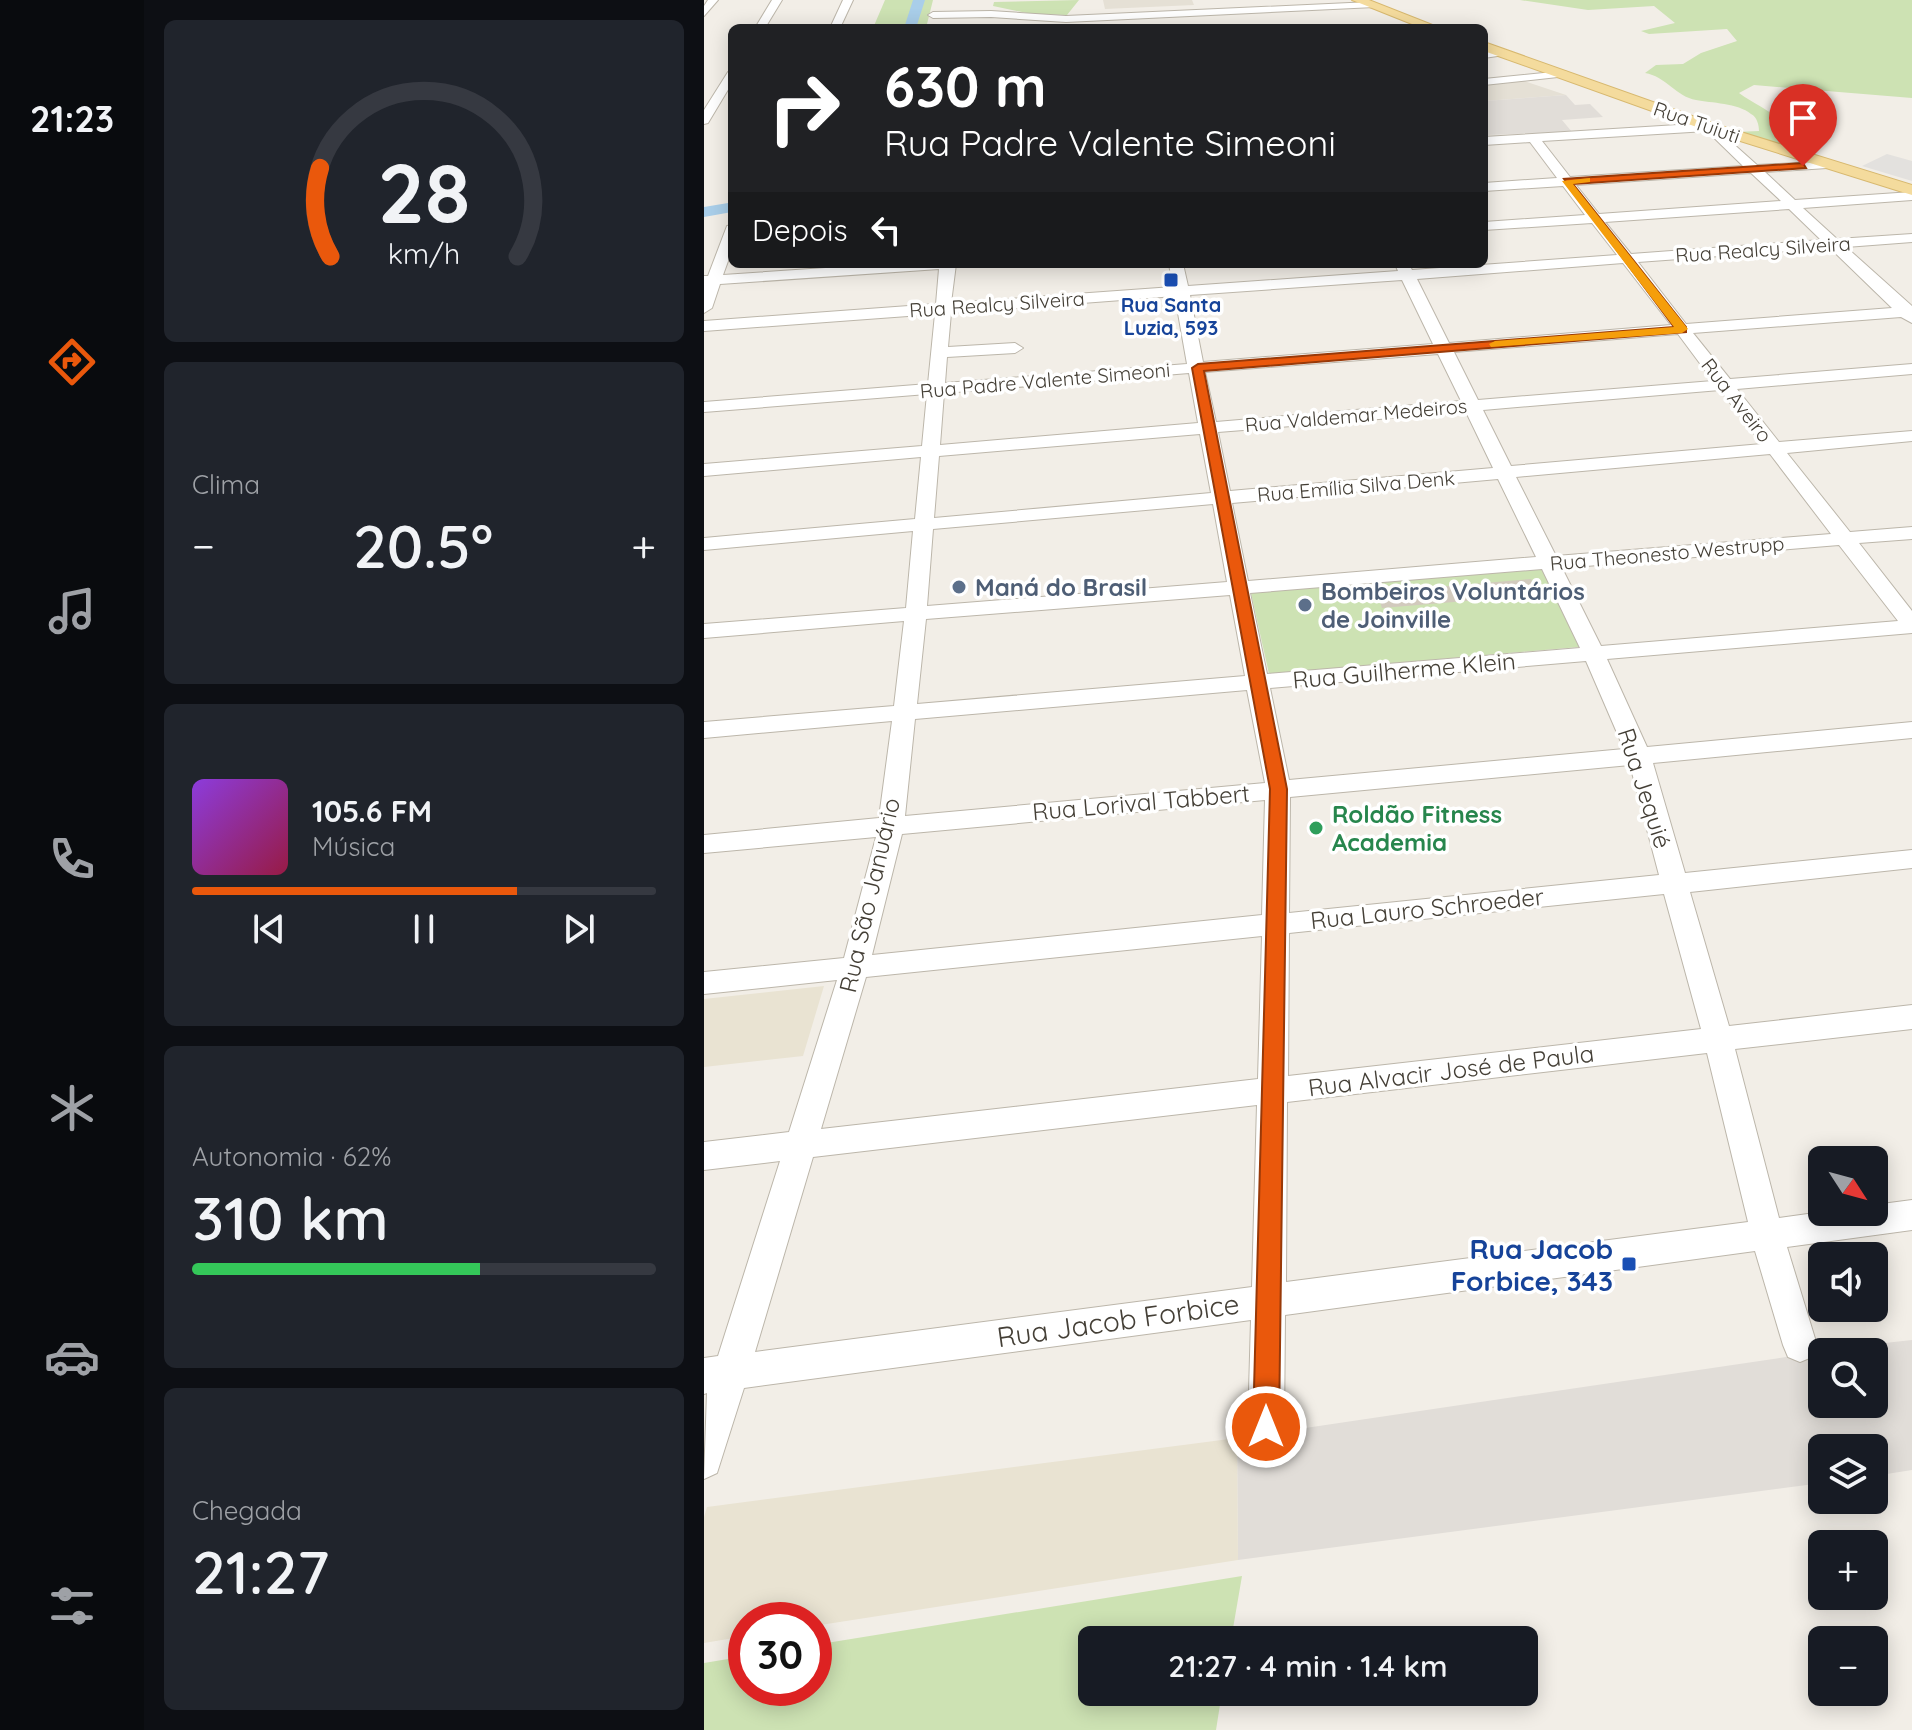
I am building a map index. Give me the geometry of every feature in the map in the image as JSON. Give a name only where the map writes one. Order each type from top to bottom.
[{"type":"main road","points":[[1358,0],[1423,24]]},
{"type":"main road","name":"Rua Tuiuti","points":[[1488,47],[1710,127],[1912,190]]},
{"type":"street","points":[[704,13],[713,0]]},
{"type":"street","points":[[762,24],[777,0]]},
{"type":"street","points":[[837,24],[848,0]]},
{"type":"street","points":[[930,24],[935,9],[951,2]]},
{"type":"street","points":[[935,9],[1054,19],[1371,5]]},
{"type":"street","points":[[1488,55],[1506,54]]},
{"type":"street","points":[[1488,82],[1563,74]]},
{"type":"street","points":[[704,120],[728,82]]},
{"type":"street","points":[[1488,141],[1710,127],[1910,314]]},
{"type":"street","name":"Rua Aveiro","points":[[1533,138],[1912,626]]},
{"type":"street","points":[[1488,187],[1827,164]]},
{"type":"street","points":[[1488,226],[1912,196]]},
{"type":"street","points":[[704,308],[709,281],[727,236]]},
{"type":"street","name":"Rua Realcy Silveira","points":[[1488,265],[1627,259],[1912,238]]},
{"type":"street","points":[[709,281],[892,268]]},
{"type":"street","name":"Rua São Januário","points":[[704,1460],[718,1374],[801,1145],[855,968],[891,826],[916,614],[948,268]]},
{"type":"street","points":[[1177,268],[1260,682],[1278,789],[1266,1427]]},
{"type":"street","name":"Rua Realcy Silveira","points":[[704,326],[1182,291],[1427,268]]},
{"type":"street","name":"Rua Jequié","points":[[1405,269],[1550,562],[1639,755],[1718,1039],[1767,1234],[1800,1345]]},
{"type":"street","name":"Rua Padre Valente Simeoni","points":[[704,407],[1682,329],[1910,314]]},
{"type":"street","points":[[939,353],[1015,348]]},
{"type":"street","name":"Rua Valdemar Medeiros","points":[[704,470],[1912,369]]},
{"type":"street","name":"Rua Emília Silva Denk","points":[[704,544],[1912,436]]},
{"type":"street","name":"Rua Theonesto Westrupp","points":[[704,631],[1912,533]]},
{"type":"street","name":"Rua Guilherme Klein","points":[[704,730],[1912,626]]},
{"type":"street","name":"Rua Lorival Tabbert","points":[[704,844],[1912,730]]},
{"type":"street","name":"Rua Lauro Schroeder","points":[[704,983],[1912,859]]},
{"type":"street","name":"Rua Alvacir José de Paula","points":[[704,1156],[1912,1017]]},
{"type":"street","name":"Rua Jacob Forbice","points":[[718,1374],[1912,1215]]},
{"type":"shaded area","points":[[1103,0],[1192,0],[1194,5],[1105,9]]},
{"type":"shaded area","points":[[1524,81],[1566,95],[1488,101],[1488,84]]},
{"type":"shaded area","points":[[1566,95],[1575,105],[1590,104],[1603,117],[1562,120],[1572,132],[1488,135],[1488,101]]},
{"type":"shaded area","points":[[1887,154],[1912,161],[1912,181],[1862,166]]},
{"type":"shaded area","points":[[824,986],[803,1056],[704,1067],[704,999]]},
{"type":"shaded area","points":[[1912,1340],[1912,1470],[1888,1474],[1888,1434],[1808,1434],[1808,1485],[1238,1560],[1237,1438],[1786,1357],[1800,1345],[1808,1347],[1808,1418],[1888,1418],[1888,1343]]},
{"type":"shaded area","points":[[1237,1438],[1238,1560],[832,1623],[832,1602],[728,1602],[728,1639],[704,1643],[704,1517],[707,1507]]},
{"type":"green space","points":[[885,0],[933,0],[927,24],[875,24]]},
{"type":"green space","points":[[1079,0],[1067,15],[1032,14],[993,6],[994,2]]},
{"type":"green space","points":[[1520,0],[1912,0],[1912,98],[1754,85],[1739,93],[1779,119],[1797,143],[1781,145],[1736,132],[1759,131],[1756,119],[1746,110],[1689,98],[1659,78],[1645,73],[1656,65],[1683,64],[1701,53],[1737,41],[1727,29],[1649,34],[1641,31],[1675,23],[1654,6],[1588,10]]},
{"type":"green space","points":[[1541,568],[1579,647],[1269,674],[1251,593]]},
{"type":"green space","points":[[1242,1576],[1233,1626],[1078,1626],[1078,1706],[1220,1706],[1216,1730],[704,1730],[704,1663],[728,1659],[728,1706],[832,1706],[832,1642]]},
{"type":"building","points":[[1531,579],[1537,595],[1382,608],[1377,592]]},
{"type":"waterway","points":[[911,24],[919,0]]},
{"type":"waterway","points":[[704,212],[728,208]]},
{"type":"slow traffic","points":[[1495,344],[1682,329],[1567,181],[1587,180]]},
{"type":"place","name":"Rua Santa Luzia, 593","points":[[1171,280]]},
{"type":"place","name":"Maná do Brasil","points":[[959,587]]},
{"type":"place","name":"Bombeiros Voluntários de Joinville","points":[[1305,605]]},
{"type":"place","name":"Roldão Fitness Academia","points":[[1316,828]]},
{"type":"place","name":"Rua Jacob Forbice, 343","points":[[1629,1264]]},
{"type":"route","points":[[1266,1427],[1278,789],[1198,368],[1682,329],[1567,181],[1803,166]]}]
